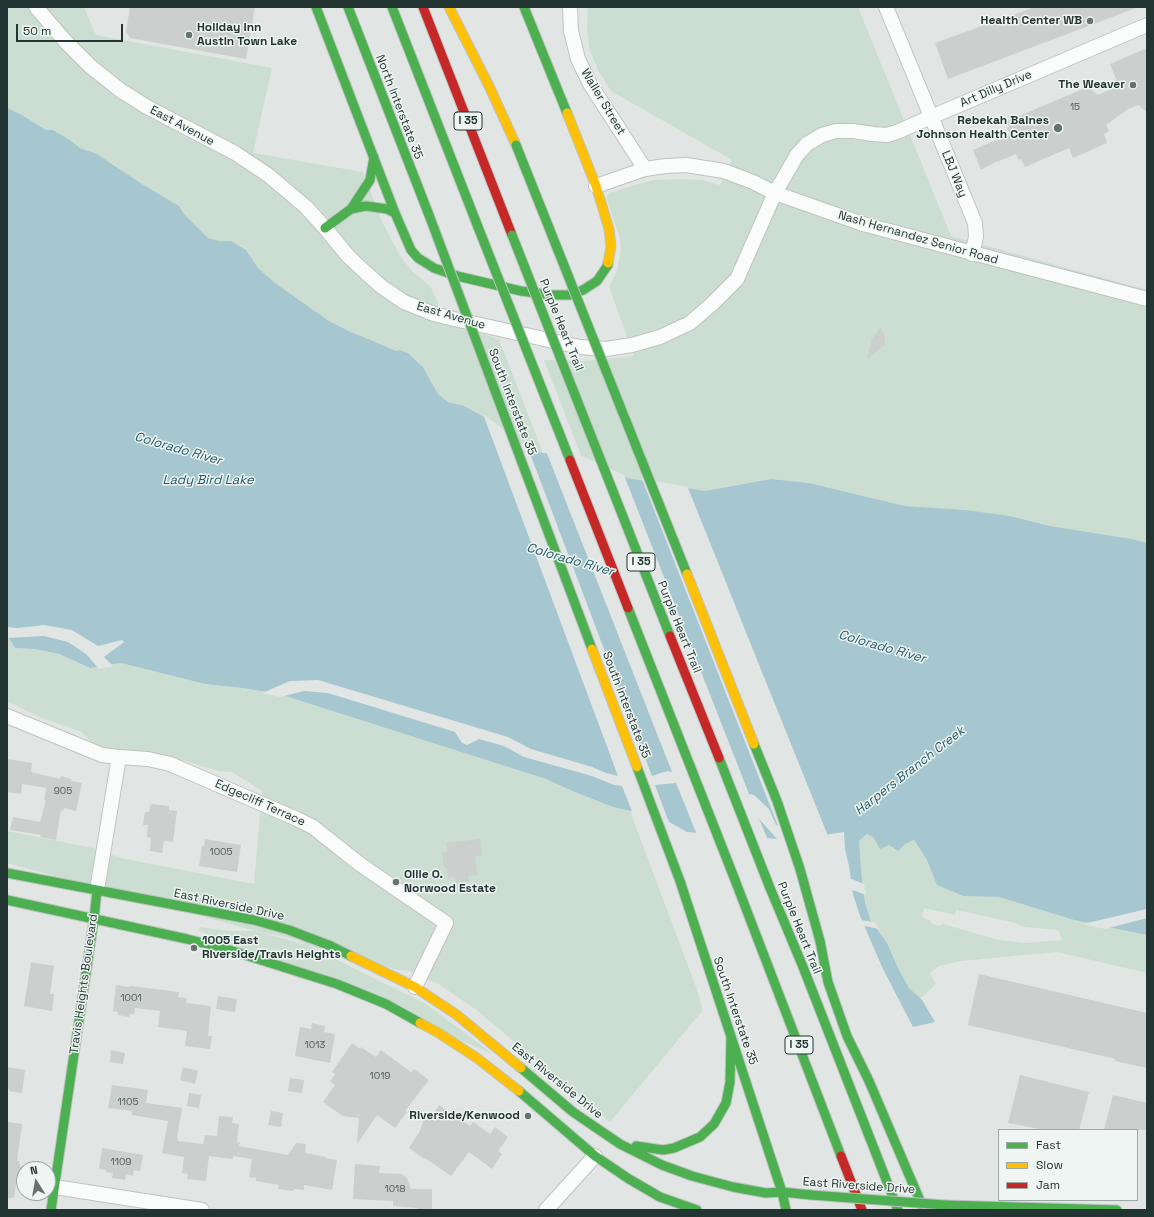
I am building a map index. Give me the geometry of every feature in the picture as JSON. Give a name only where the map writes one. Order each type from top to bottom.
[{"type":"main road","points":[[316,7],[395,213],[411,250],[418,258],[434,268],[457,276],[521,291],[551,295],[571,295],[583,290],[597,281],[608,265],[611,246],[609,229],[596,186],[524,7]]},
{"type":"main road","name":"North Interstate 35","points":[[348,7],[429,215]]},
{"type":"main road","name":"I 35","points":[[392,7],[736,880],[862,1210]]},
{"type":"main road","name":"Purple Heart Trail","points":[[423,7],[898,1210]]},
{"type":"main road","points":[[449,7],[489,86],[516,145],[777,801],[800,869],[820,941],[828,982],[836,1008],[924,1210]]},
{"type":"main road","points":[[351,210],[370,180],[374,157]]},
{"type":"main road","points":[[326,228],[351,210],[366,206],[387,209],[395,213]]},
{"type":"main road","name":"South Interstate 35","points":[[429,215],[680,881],[782,1192],[786,1210]]},
{"type":"main road","name":"East Riverside Drive","points":[[7,873],[254,920],[289,930],[331,946],[415,987],[457,1016],[573,1112],[620,1144],[662,1165],[692,1176],[733,1187],[766,1193],[782,1192],[970,1208],[1118,1210]]},
{"type":"main road","name":"Travis Heights Boulevard","points":[[56,1180],[97,890]]},
{"type":"main road","points":[[7,900],[94,918],[223,948],[337,984],[386,1004],[437,1032],[477,1058],[531,1100],[595,1156],[629,1179],[660,1197],[698,1210]]},
{"type":"main road","points":[[620,1144],[663,1150],[674,1148],[700,1137],[714,1124],[726,1103],[730,1082],[731,1037]]},
{"type":"street","name":"East Avenue","points":[[36,7],[65,41],[90,66],[120,90],[146,107],[235,153],[251,163],[306,207],[326,228],[348,256],[382,287],[404,302],[434,314],[580,347],[606,349],[632,345],[660,337],[690,323],[737,279],[775,193]]},
{"type":"street","name":"Waller Street","points":[[570,7],[572,31],[578,59],[590,84],[645,169]]},
{"type":"street","name":"LBJ Way","points":[[886,7],[974,223],[976,237],[972,254]]},
{"type":"street","name":"Art Dilly Drive","points":[[775,193],[797,155],[807,144],[822,135],[836,131],[853,131],[887,135],[897,132],[1147,25]]},
{"type":"street","name":"Nash Hernandez Senior Road","points":[[596,186],[645,169],[666,166],[686,165],[724,171],[775,193],[863,224],[1147,299]]},
{"type":"street","name":"Edgecliff Terrace","points":[[7,716],[102,755],[119,758],[148,759],[170,764],[305,823],[313,828],[361,865],[446,923],[415,987]]},
{"type":"street","name":"Travis Heights Boulevard","points":[[97,890],[119,758]]},
{"type":"street","points":[[546,1210],[595,1156]]},
{"type":"street","points":[[56,1187],[202,1210]]},
{"type":"green space","points":[[7,7],[84,7],[96,35],[272,68],[253,153],[363,172],[381,219],[400,256],[413,272],[430,286],[448,324],[499,339],[543,453],[529,451],[464,406],[448,402],[438,394],[431,380],[417,360],[408,353],[400,350],[396,351],[329,321],[275,283],[258,268],[246,250],[231,241],[219,241],[208,238],[184,214],[179,206],[142,184],[108,161],[80,148],[53,130],[46,130],[22,115],[7,108]]},
{"type":"green space","points":[[588,7],[858,7],[951,236],[1147,290],[1147,543],[1132,539],[1050,526],[1010,516],[965,510],[905,506],[809,483],[771,479],[705,491],[627,478],[582,458],[544,360],[582,361],[634,356],[609,287],[617,270],[621,249],[619,235],[606,197],[610,193],[654,180],[702,180],[720,185],[732,160],[611,91],[598,70],[590,51],[587,30]]},
{"type":"green space","points":[[7,635],[15,648],[35,649],[59,654],[89,668],[121,663],[205,684],[279,694],[546,779],[613,807],[630,811],[696,987],[703,1010],[610,1122],[475,1009],[440,985],[407,970],[398,970],[7,863],[7,831],[93,848],[121,858],[254,884],[262,791],[232,772],[219,771],[169,756],[134,750],[101,747],[91,742],[82,732],[39,717],[7,701]]},
{"type":"green space","points":[[867,834],[898,850],[905,844],[914,840],[927,860],[937,885],[963,896],[999,897],[1074,920],[1147,935],[1147,973],[1057,952],[961,961],[939,966],[930,973],[936,984],[920,999],[909,988],[887,943],[871,921],[865,903],[859,841]],"holes":[[[924,908],[955,915],[956,910],[1012,922],[1024,927],[1058,930],[1062,940],[1026,943],[999,940],[943,924],[939,926],[922,917]]]},
{"type":"green space","points":[[200,927],[229,931],[256,931],[295,939],[426,1004],[493,1054],[199,931]]},
{"type":"water","name":"Lady Bird Lake","points":[[7,108],[22,115],[46,130],[53,130],[80,148],[97,154],[142,184],[179,206],[184,214],[208,238],[219,241],[231,241],[246,250],[258,268],[275,283],[329,321],[396,351],[400,350],[408,353],[423,367],[438,394],[448,402],[464,406],[484,417],[529,451],[582,458],[627,478],[705,491],[771,479],[809,483],[905,506],[966,510],[1010,516],[1050,526],[1132,539],[1147,543],[1147,935],[1074,920],[999,897],[963,896],[937,885],[927,860],[914,840],[905,844],[898,851],[889,845],[880,849],[874,838],[867,834],[859,841],[865,903],[871,921],[887,943],[909,988],[922,1000],[935,1022],[913,1027],[883,969],[860,916],[853,894],[845,849],[844,832],[791,840],[687,832],[662,818],[613,807],[546,779],[279,694],[205,684],[121,663],[90,668],[59,654],[35,649],[15,648],[7,635]]},
{"type":"pier","points":[[483,414],[528,448],[652,776],[667,771],[672,772],[546,451],[582,456],[624,475],[749,794],[754,795],[769,809],[776,825],[778,826],[642,479],[689,487],[688,488],[828,836],[791,842],[779,841],[759,819],[768,840],[697,835],[676,783],[655,785],[670,825],[661,820],[633,814],[622,786],[614,785],[592,776],[524,757],[504,746],[479,739],[467,745],[462,743],[455,732],[328,693],[304,691],[280,697],[262,693],[290,681],[318,680],[508,737],[531,749],[618,776]]},
{"type":"pier","points":[[44,625],[72,630],[98,646],[122,640],[124,642],[104,657],[113,666],[99,669],[86,654],[68,642],[44,636],[7,638],[7,627],[18,628]]},
{"type":"pier","points":[[849,878],[864,884],[866,895],[850,889]]},
{"type":"pier","points":[[851,895],[861,920],[874,922],[880,929],[864,926],[879,966],[858,917]]},
{"type":"pier","points":[[1147,909],[1147,918],[1105,929],[1083,924]]},
{"type":"pier","points":[[881,969],[913,1029],[911,1028]]},
{"type":"building","name":"Holiday Inn Austin Town Lake","points":[[130,7],[255,7],[246,59],[130,38],[126,32]]},
{"type":"building","points":[[1035,7],[1136,8],[948,79],[935,43]]},
{"type":"building","name":"Rebekah Baines Johnson Health Center","points":[[1147,48],[1147,112],[1138,105],[1128,109],[1106,125],[1109,131],[1104,134],[1107,143],[1073,158],[1069,148],[1025,167],[1021,159],[1019,160],[1016,154],[997,161],[981,170],[973,150],[1010,134],[1007,128],[1009,127],[1007,121],[1090,86],[1097,95],[1119,86],[1110,64]]},
{"type":"building","points":[[881,327],[885,338],[885,344],[867,359],[872,339]]},
{"type":"building","points":[[7,759],[32,763],[31,772],[60,779],[61,776],[72,779],[71,781],[82,783],[76,811],[64,808],[63,811],[61,810],[56,840],[40,837],[41,835],[10,830],[13,817],[40,822],[46,800],[44,800],[46,788],[22,784],[21,794],[7,792]]},
{"type":"building","points":[[151,804],[169,806],[169,810],[177,811],[173,842],[164,841],[162,853],[150,851],[151,838],[147,837],[148,825],[143,825],[145,812],[149,812]]},
{"type":"building","points":[[205,839],[241,845],[237,872],[199,866],[202,846],[204,846]]},
{"type":"building","points":[[480,839],[482,855],[475,856],[477,875],[468,876],[469,882],[456,884],[455,877],[448,878],[447,868],[444,868],[442,853],[447,852],[446,843]]},
{"type":"building","points":[[31,962],[54,966],[50,994],[54,994],[52,1011],[24,1006]]},
{"type":"building","points":[[979,974],[1147,1013],[1147,1068],[1115,1061],[1116,1059],[968,1025]]},
{"type":"building","points":[[116,985],[179,992],[178,997],[187,998],[186,1003],[211,1006],[208,1036],[212,1036],[210,1049],[185,1046],[187,1031],[158,1027],[160,1011],[135,1008],[134,1014],[130,1014],[129,1017],[118,1015],[118,1012],[113,1011]]},
{"type":"building","points":[[218,996],[237,999],[235,1012],[216,1009]]},
{"type":"building","points":[[312,1023],[325,1026],[324,1032],[335,1034],[330,1063],[295,1056],[300,1027],[311,1029]]},
{"type":"building","points":[[352,1043],[376,1057],[381,1050],[411,1072],[414,1069],[429,1080],[405,1111],[407,1112],[395,1128],[377,1115],[357,1144],[359,1118],[343,1116],[323,1102],[335,1085],[330,1081],[335,1074],[332,1072]]},
{"type":"building","points":[[111,1050],[125,1053],[123,1064],[110,1062]]},
{"type":"building","points":[[7,1067],[25,1070],[22,1093],[9,1091],[9,1089],[7,1089]]},
{"type":"building","points":[[183,1067],[198,1071],[195,1084],[180,1080]]},
{"type":"building","points":[[1020,1075],[1089,1092],[1079,1129],[1040,1129],[1008,1123]]},
{"type":"building","points":[[290,1078],[304,1080],[302,1093],[288,1091]]},
{"type":"building","points":[[112,1085],[148,1090],[146,1103],[182,1108],[177,1138],[178,1141],[203,1144],[205,1135],[217,1136],[219,1116],[233,1117],[232,1123],[239,1124],[237,1142],[240,1142],[239,1146],[288,1155],[296,1143],[306,1144],[305,1153],[337,1160],[332,1190],[304,1185],[304,1190],[294,1189],[293,1191],[278,1189],[279,1185],[256,1181],[256,1178],[249,1177],[252,1159],[233,1156],[233,1159],[209,1156],[206,1181],[187,1179],[188,1174],[182,1173],[184,1157],[162,1153],[168,1121],[132,1115],[132,1111],[108,1108]]},
{"type":"building","points":[[189,1093],[201,1095],[199,1108],[187,1106]]},
{"type":"building","points":[[1113,1095],[1147,1103],[1147,1130],[1104,1129]]},
{"type":"building","points":[[439,1105],[470,1126],[473,1122],[490,1134],[495,1127],[508,1137],[498,1151],[502,1154],[492,1169],[469,1152],[451,1176],[409,1148],[420,1131],[425,1115],[432,1116]]},
{"type":"building","points":[[271,1111],[283,1113],[281,1127],[268,1125]]},
{"type":"building","points":[[7,1122],[22,1124],[16,1161],[16,1184],[14,1198],[7,1198]]},
{"type":"building","points":[[102,1148],[143,1155],[140,1171],[134,1170],[133,1176],[126,1174],[125,1180],[112,1178],[113,1173],[99,1169]]},
{"type":"building","points":[[355,1164],[380,1166],[379,1173],[402,1174],[407,1178],[411,1189],[432,1189],[432,1210],[417,1210],[417,1208],[393,1206],[393,1201],[353,1199]]},
{"type":"traffic: fast","points":[[316,7],[395,213],[411,250],[418,258],[434,268],[457,276],[521,291],[551,295],[571,295],[583,290],[597,281],[608,263]]},
{"type":"traffic: fast","points":[[348,7],[429,215]]},
{"type":"traffic: fast","points":[[392,7],[478,227]]},
{"type":"traffic: fast","points":[[524,7],[567,113]]},
{"type":"traffic: fast","points":[[516,145],[687,574]]},
{"type":"traffic: fast","points":[[325,228],[351,209],[370,180],[374,157]]},
{"type":"traffic: fast","points":[[351,209],[366,206],[387,209],[395,213]]},
{"type":"traffic: fast","points":[[429,215],[592,649]]},
{"type":"traffic: fast","points":[[478,227],[570,460]]},
{"type":"traffic: fast","points":[[512,235],[670,636]]},
{"type":"traffic: fast","points":[[628,608],[735,880]]},
{"type":"traffic: fast","points":[[754,744],[777,801],[800,869],[820,941]]},
{"type":"traffic: fast","points":[[719,758],[770,888]]},
{"type":"traffic: fast","points":[[637,767],[680,881]]},
{"type":"traffic: fast","points":[[7,873],[254,920],[289,930],[331,946],[351,956]]},
{"type":"traffic: fast","points":[[735,880],[841,1156]]},
{"type":"traffic: fast","points":[[680,881],[782,1192],[786,1210]]},
{"type":"traffic: fast","points":[[770,888],[803,967],[898,1210]]},
{"type":"traffic: fast","points":[[51,1210],[97,890]]},
{"type":"traffic: fast","points":[[7,900],[223,948],[337,984],[386,1004],[420,1023]]},
{"type":"traffic: fast","points":[[820,941],[828,982],[847,1036],[869,1081],[924,1210]]},
{"type":"traffic: fast","points":[[636,1146],[663,1150],[674,1148],[700,1137],[714,1124],[726,1103],[730,1082],[731,1037]]},
{"type":"traffic: fast","points":[[521,1068],[573,1112],[620,1144],[662,1165],[692,1176],[733,1187],[766,1193],[782,1192],[811,1195]]},
{"type":"traffic: fast","points":[[519,1091],[595,1156],[629,1179],[660,1197],[697,1210]]},
{"type":"traffic: fast","points":[[811,1195],[945,1205]]},
{"type":"traffic: fast","points":[[945,1205],[1117,1210]]},
{"type":"traffic: slow","points":[[449,7],[489,86],[516,145]]},
{"type":"traffic: slow","points":[[567,113],[596,186],[609,229],[611,246],[608,263]]},
{"type":"traffic: slow","points":[[687,574],[754,744]]},
{"type":"traffic: slow","points":[[592,649],[637,767]]},
{"type":"traffic: slow","points":[[351,956],[415,987],[457,1015],[521,1068]]},
{"type":"traffic: slow","points":[[420,1023],[437,1032],[477,1058],[519,1091]]},
{"type":"traffic: jam","points":[[423,7],[512,235]]},
{"type":"traffic: jam","points":[[570,460],[628,608]]},
{"type":"traffic: jam","points":[[670,636],[719,758]]},
{"type":"traffic: jam","points":[[841,1156],[862,1210]]},
{"type":"place","name":"Health Center WB","points":[[1090,21]]},
{"type":"place","name":"Holiday Inn Austin Town Lake","points":[[189,35]]},
{"type":"place","name":"The Weaver","points":[[1133,85]]},
{"type":"place","name":"Rebekah Baines Johnson Health Center","points":[[1058,128]]},
{"type":"place","name":"Ollie O. Norwood Estate","points":[[396,882]]},
{"type":"place","name":"1005 East Riverside/Travis Heights","points":[[194,948]]},
{"type":"place","name":"Riverside/Kenwood","points":[[528,1116]]},
{"type":"water label","name":"Colorado River","points":[[178,449]]},
{"type":"water label","name":"Colorado River","points":[[570,560]]},
{"type":"water label","name":"Colorado River","points":[[882,647]]},
{"type":"water label","name":"Harpers Branch Creek","points":[[910,771]]}]
